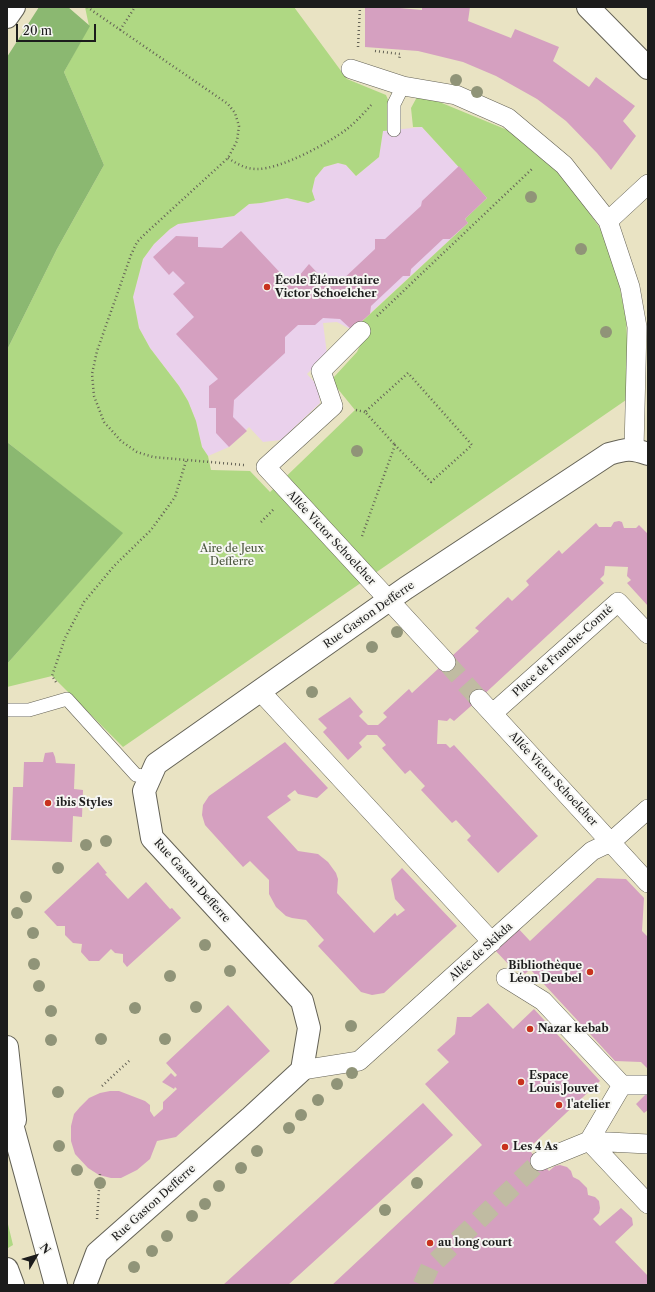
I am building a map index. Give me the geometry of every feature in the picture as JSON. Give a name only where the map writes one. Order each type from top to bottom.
[{"type":"street","points":[[7,17],[14,7]]},
{"type":"street","points":[[588,7],[648,68]]},
{"type":"street","points":[[351,69],[398,85],[456,95],[508,118],[564,165],[608,221],[630,287],[637,327],[641,451]]},
{"type":"street","points":[[608,221],[648,184]]},
{"type":"street","points":[[266,467],[333,406],[321,371],[361,331]]},
{"type":"street","name":"Rue Gaston Defferre","points":[[85,1285],[97,1253],[302,1070],[309,1028],[302,1001],[152,838],[144,791],[156,764],[389,601],[609,454],[623,450],[641,451]]},
{"type":"street","name":"Allée Victor Schoelcher","points":[[266,467],[446,662]]},
{"type":"street","name":"Place de Franche-Comté","points":[[493,713],[618,602],[648,634]]},
{"type":"street","points":[[260,691],[492,942]]},
{"type":"street","name":"Allée Victor Schoelcher","points":[[479,698],[648,882]]},
{"type":"street","name":"Allée de Skikda","points":[[302,1070],[359,1061],[592,851],[611,842],[648,809]]},
{"type":"street","points":[[506,978],[543,1001],[622,1085],[648,1085]]},
{"type":"street","points":[[7,1048],[19,1147]]},
{"type":"street","points":[[589,1141],[622,1085]]},
{"type":"street","points":[[7,1106],[56,1285]]},
{"type":"street","points":[[589,1141],[648,1204]]},
{"type":"street","points":[[540,1161],[589,1141],[648,1144]]},
{"type":"street","points":[[7,1269],[13,1285]]},
{"type":"lane","points":[[394,130],[394,104],[398,85]]},
{"type":"lane","points":[[7,710],[29,710],[67,699],[136,775],[150,777]]},
{"type":"path","points":[[87,7],[228,104],[235,113],[239,126],[237,141],[228,158],[146,233],[137,242],[131,255],[97,351],[92,374],[94,396],[104,422],[121,441],[137,452],[153,458],[266,467]]},
{"type":"path","points":[[120,30],[135,7]]},
{"type":"path","points":[[358,49],[360,7]]},
{"type":"path","points":[[228,158],[240,165],[257,169],[280,164],[300,157],[347,129],[398,85],[400,54],[372,50]]},
{"type":"path","points":[[361,331],[550,153]]},
{"type":"path","points":[[355,410],[365,412],[431,482],[472,445],[408,373],[365,412]]},
{"type":"path","points":[[353,561],[395,445]]},
{"type":"path","points":[[67,699],[52,676],[65,638],[84,602],[114,566],[151,530],[175,497],[186,461]]},
{"type":"path","points":[[102,1086],[130,1060]]},
{"type":"path","points":[[97,1220],[100,1174]]},
{"type":"shaded area","name":"École Élémentaire Victor Schoelcher","points":[[422,127],[487,198],[465,218],[468,223],[352,330],[337,322],[323,323],[327,354],[307,374],[318,386],[320,403],[281,440],[263,442],[249,427],[229,447],[208,456],[202,447],[196,421],[188,401],[179,386],[150,348],[139,328],[133,297],[143,259],[154,244],[170,229],[178,224],[234,216],[249,204],[287,198],[308,203],[315,200],[312,191],[315,178],[324,167],[338,163],[346,165],[356,176],[379,157],[383,131]]},
{"type":"green space","points":[[39,7],[68,7],[90,26],[64,72],[104,165],[57,249],[7,350],[7,57]]},
{"type":"green space","name":"Aire de Jeux Defferre","points":[[85,7],[294,7],[347,79],[386,95],[389,102],[394,130],[383,131],[379,157],[356,176],[346,165],[338,163],[324,167],[315,178],[312,191],[315,200],[308,203],[287,198],[249,204],[234,216],[178,224],[170,229],[154,244],[143,259],[133,297],[139,328],[150,348],[179,386],[188,401],[196,421],[202,447],[208,456],[211,470],[250,471],[270,492],[355,410],[333,383],[334,377],[357,352],[365,335],[356,327],[468,223],[465,219],[487,198],[422,127],[413,127],[411,108],[417,97],[437,101],[517,134],[558,169],[607,238],[618,279],[626,319],[629,381],[626,400],[123,747],[52,676],[7,687],[7,664],[122,533],[7,442],[7,350],[57,249],[104,165],[64,72],[89,26]]},
{"type":"green space","points":[[7,442],[123,533],[7,664]]},
{"type":"green space","points":[[7,1220],[13,1245],[8,1248],[7,1245]]},
{"type":"building","points":[[365,7],[388,7],[422,10],[422,7],[470,7],[468,21],[511,38],[515,29],[559,47],[553,61],[589,87],[596,77],[635,106],[623,121],[636,136],[611,170],[566,121],[537,99],[496,76],[463,62],[418,51],[365,47]]},
{"type":"building","points":[[459,166],[487,198],[465,219],[468,223],[450,239],[443,239],[411,269],[410,276],[403,276],[371,306],[370,314],[352,330],[340,319],[323,318],[315,325],[298,325],[285,337],[285,353],[234,400],[233,417],[247,431],[229,447],[216,433],[216,408],[209,408],[209,386],[218,379],[176,334],[194,317],[173,294],[185,283],[173,271],[169,275],[153,257],[176,236],[198,237],[198,247],[222,248],[241,231],[287,280],[294,282],[309,264],[325,281],[340,282],[375,249],[375,239],[385,239],[421,206],[422,201]]},
{"type":"building","points":[[614,522],[622,522],[624,528],[636,528],[639,525],[648,534],[648,606],[627,583],[631,580],[627,576],[628,567],[605,566],[604,575],[600,579],[604,583],[479,699],[454,721],[450,718],[447,721],[438,720],[437,744],[446,744],[450,748],[454,745],[538,836],[498,873],[467,840],[471,836],[456,820],[452,823],[421,790],[425,786],[410,770],[405,774],[382,748],[386,745],[377,735],[367,735],[359,743],[362,747],[348,760],[323,732],[327,728],[318,719],[350,697],[363,712],[359,716],[368,725],[378,725],[387,717],[383,713],[409,689],[412,693],[479,631],[475,628],[508,597],[512,601],[529,585],[526,581],[559,550],[562,554],[596,523],[599,527],[611,527]]},
{"type":"building","points":[[285,742],[328,788],[317,798],[298,794],[295,790],[287,796],[291,800],[267,817],[298,851],[318,854],[328,862],[336,873],[338,879],[337,893],[374,933],[395,913],[397,916],[405,910],[395,899],[391,879],[402,868],[457,926],[384,993],[372,995],[361,992],[318,946],[324,940],[306,920],[286,916],[276,907],[269,894],[269,880],[250,861],[243,867],[205,825],[202,815],[203,805],[209,796]]},
{"type":"building","name":"ibis Styles","points":[[53,752],[56,763],[75,764],[74,789],[83,790],[82,817],[73,816],[72,842],[11,840],[13,787],[23,787],[24,762],[43,762],[45,753]]},
{"type":"building","points":[[98,862],[107,873],[105,874],[128,899],[146,882],[170,909],[172,908],[181,918],[127,967],[123,962],[123,954],[115,953],[111,949],[99,961],[89,961],[81,952],[82,944],[73,943],[65,935],[65,926],[57,926],[44,912]]},
{"type":"building","name":"Bibliothèque Léon Deubel","points":[[597,878],[626,879],[644,898],[642,931],[648,937],[648,1069],[641,1062],[615,1061],[530,969],[525,974],[515,964],[511,967],[493,948],[516,926],[530,941]]},
{"type":"building","name":"Les 4 As","points":[[488,1003],[513,1029],[534,1009],[600,1081],[528,1149],[549,1171],[555,1166],[560,1165],[567,1167],[571,1171],[573,1177],[579,1180],[587,1188],[588,1195],[595,1197],[599,1201],[599,1213],[593,1219],[600,1226],[621,1208],[632,1218],[633,1225],[615,1242],[648,1276],[648,1285],[332,1285],[482,1145],[425,1084],[449,1062],[437,1050],[455,1034],[457,1017],[471,1017]]},
{"type":"building","points":[[228,1005],[270,1051],[176,1137],[157,1141],[150,1159],[137,1170],[121,1178],[111,1178],[99,1175],[88,1168],[75,1154],[71,1141],[71,1126],[74,1114],[80,1107],[89,1098],[100,1093],[119,1091],[145,1101],[150,1105],[150,1111],[154,1117],[163,1109],[163,1102],[177,1089],[175,1087],[174,1089],[162,1082],[171,1073],[175,1077],[177,1075],[166,1063]]},
{"type":"building","points":[[646,1094],[648,1096],[648,1110],[644,1113],[636,1104]]},
{"type":"building","points":[[423,1103],[453,1135],[288,1285],[223,1285]]},
{"type":"tunnel","points":[[446,662],[479,699]]},
{"type":"tunnel","points":[[422,1285],[430,1267],[540,1161]]},
{"type":"place","name":"École Élémentaire Victor Schoelcher","points":[[267,287]]},
{"type":"place","name":"ibis Styles","points":[[48,803]]},
{"type":"place","name":"Bibliothèque Léon Deubel","points":[[590,972]]},
{"type":"place","name":"Nazar kebab","points":[[530,1029]]},
{"type":"place","name":"Espace Louis Jouvet","points":[[521,1082]]},
{"type":"place","name":"l'atelier","points":[[559,1105]]},
{"type":"place","name":"Les 4 As","points":[[505,1147]]},
{"type":"place","name":"au long court","points":[[430,1243]]}]
